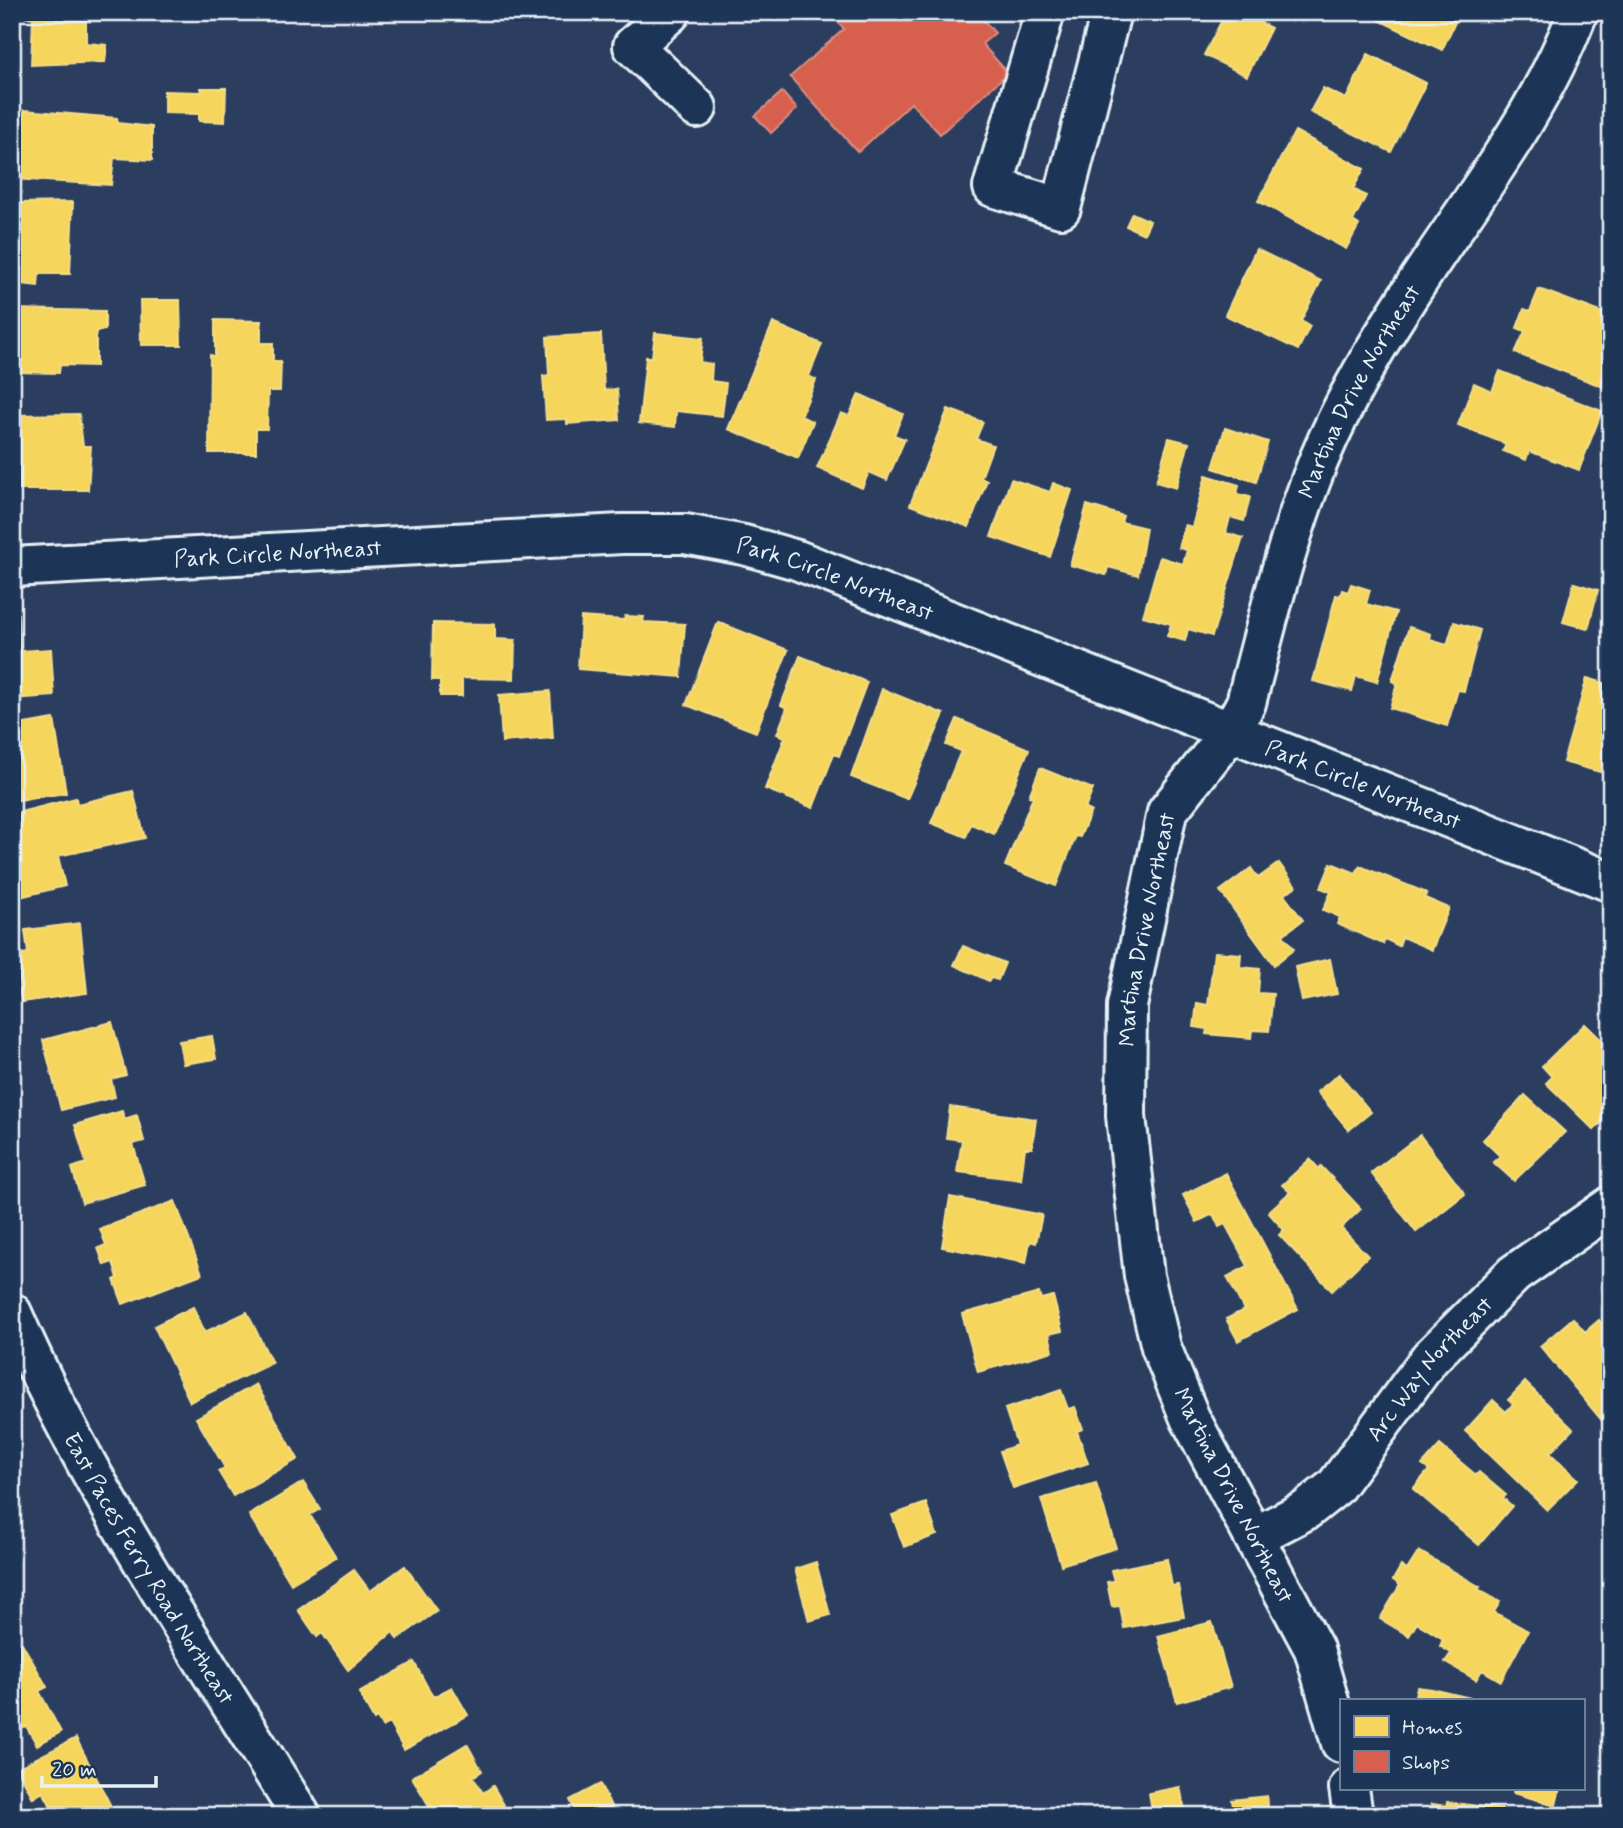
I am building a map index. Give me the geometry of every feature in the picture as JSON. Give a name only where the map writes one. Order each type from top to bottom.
[{"type":"street","points":[[671,12],[633,46],[697,108]]},
{"type":"street","points":[[1045,12],[993,187],[1061,208],[1111,12]]},
{"type":"street","name":"Martina Drive Northeast","points":[[1340,1740],[1314,1649],[1256,1536],[1190,1418],[1161,1347],[1144,1276],[1126,1116],[1127,1006],[1167,812],[1231,731],[1246,704],[1311,479],[1338,419],[1407,299],[1472,205],[1524,119],[1578,12]]},
{"type":"street","name":"Park Circle Northeast","points":[[12,567],[622,534],[684,534],[744,545],[797,560],[1611,882]]},
{"type":"street","name":"Arc Way Northeast","points":[[1256,1536],[1306,1510],[1335,1487],[1430,1358],[1514,1274],[1611,1206]]},
{"type":"street","name":"East Paces Ferry Road Northeast","points":[[12,1313],[37,1370],[96,1483],[300,1816]]},
{"type":"street","points":[[1349,1790],[1353,1816]]},
{"type":"building: Homes","points":[[24,12],[86,12],[86,43],[107,45],[105,62],[31,65],[33,18],[24,16]]},
{"type":"building: Homes","points":[[1226,12],[1239,12],[1271,28],[1247,76],[1204,55]]},
{"type":"building: Homes","points":[[1362,12],[1460,12],[1442,50]]},
{"type":"building: Homes","points":[[1368,54],[1426,83],[1391,152],[1310,112],[1323,88],[1346,99]]},
{"type":"building: Homes","points":[[201,88],[226,88],[225,122],[199,121],[199,114],[164,113],[164,91],[202,92]]},
{"type":"building: Homes","points":[[24,110],[117,118],[118,123],[152,127],[152,160],[114,158],[111,185],[12,179],[12,151],[18,141],[23,141]]},
{"type":"building: Homes","points":[[1295,131],[1364,169],[1353,189],[1366,196],[1353,221],[1359,225],[1346,249],[1258,201]]},
{"type":"building: Homes","points":[[73,202],[70,274],[39,274],[38,286],[13,283],[18,203]]},
{"type":"building: Homes","points":[[1132,213],[1150,221],[1144,234],[1126,226]]},
{"type":"building: Homes","points":[[1256,249],[1321,281],[1301,321],[1310,326],[1298,350],[1225,315]]},
{"type":"building: Homes","points":[[1539,289],[1611,316],[1609,389],[1515,353],[1525,331],[1517,328],[1524,309],[1530,311]]},
{"type":"building: Homes","points":[[140,300],[180,300],[181,345],[141,345]]},
{"type":"building: Homes","points":[[12,309],[105,311],[105,330],[96,331],[96,366],[60,365],[59,373],[12,372]]},
{"type":"building: Homes","points":[[215,320],[261,321],[261,343],[273,343],[273,361],[281,361],[280,391],[268,391],[267,429],[256,429],[256,453],[209,453],[210,355],[215,356]]},
{"type":"building: Homes","points":[[773,323],[822,344],[809,376],[816,380],[801,416],[813,422],[798,458],[728,429]]},
{"type":"building: Homes","points":[[655,333],[703,338],[700,362],[712,364],[711,381],[726,383],[722,416],[676,411],[675,427],[639,423],[646,357],[652,357]]},
{"type":"building: Homes","points":[[601,334],[604,390],[617,389],[619,420],[567,424],[567,419],[546,420],[543,376],[549,375],[547,337]]},
{"type":"building: Homes","points":[[1500,371],[1602,411],[1579,470],[1529,451],[1526,460],[1503,451],[1506,444],[1458,425],[1474,383],[1492,391]]},
{"type":"building: Homes","points":[[859,394],[903,414],[894,435],[905,439],[887,480],[869,472],[862,488],[817,468],[841,413],[849,416]]},
{"type":"building: Homes","points":[[948,409],[983,422],[976,439],[993,445],[981,478],[987,480],[969,527],[910,505]]},
{"type":"building: Homes","points":[[79,414],[83,446],[91,446],[88,490],[12,490],[12,415]]},
{"type":"building: Homes","points":[[1225,428],[1268,442],[1256,482],[1213,468]]},
{"type":"building: Homes","points":[[1169,438],[1189,443],[1176,488],[1156,482]]},
{"type":"building: Homes","points":[[1206,475],[1239,485],[1237,494],[1250,497],[1244,521],[1230,517],[1226,533],[1243,538],[1212,636],[1188,629],[1185,641],[1167,636],[1171,624],[1143,616],[1160,557],[1183,564],[1187,550],[1179,548],[1185,525],[1192,527]]},
{"type":"building: Homes","points":[[1011,479],[1050,492],[1053,483],[1072,490],[1050,557],[991,537]]},
{"type":"building: Homes","points":[[1087,505],[1123,516],[1121,522],[1146,528],[1138,575],[1108,567],[1106,575],[1070,565]]},
{"type":"building: Homes","points":[[1574,583],[1598,590],[1588,629],[1563,622]]},
{"type":"building: Homes","points":[[1351,584],[1370,590],[1366,604],[1396,612],[1377,682],[1356,676],[1352,691],[1313,681],[1336,595],[1340,596],[1342,590],[1348,592]]},
{"type":"building: Homes","points":[[18,614],[20,651],[51,649],[54,696],[12,699],[12,615]]},
{"type":"building: Homes","points":[[625,616],[644,617],[643,622],[685,624],[681,677],[578,669],[581,617],[624,620]]},
{"type":"building: Homes","points":[[718,622],[788,650],[756,732],[686,705]]},
{"type":"building: Homes","points":[[1454,622],[1480,630],[1464,691],[1458,690],[1447,726],[1390,708],[1397,683],[1392,681],[1409,627],[1431,634],[1430,640],[1447,645]]},
{"type":"building: Homes","points":[[433,623],[495,624],[495,639],[515,640],[514,679],[462,678],[462,696],[440,696],[440,680],[432,680]]},
{"type":"building: Homes","points":[[800,656],[867,682],[839,756],[834,754],[813,808],[765,789],[785,737],[777,734],[787,708],[781,705]]},
{"type":"building: Homes","points":[[1587,678],[1611,685],[1611,775],[1563,762]]},
{"type":"building: Homes","points":[[882,689],[944,714],[907,799],[851,777]]},
{"type":"building: Homes","points":[[550,691],[553,738],[502,742],[499,695]]},
{"type":"building: Homes","points":[[54,719],[66,793],[12,801],[12,726]]},
{"type":"building: Homes","points":[[957,719],[1029,749],[994,834],[971,824],[966,837],[931,823],[961,751],[946,745]]},
{"type":"building: Homes","points":[[1040,768],[1093,789],[1085,809],[1091,811],[1080,837],[1076,836],[1056,886],[1005,866],[1033,797],[1029,796]]},
{"type":"building: Homes","points":[[133,791],[145,838],[58,856],[65,886],[12,899],[12,814],[76,798],[77,804]]},
{"type":"building: Homes","points":[[1279,863],[1296,886],[1284,895],[1303,920],[1283,935],[1294,949],[1274,965],[1220,891],[1251,868],[1258,878]]},
{"type":"building: Homes","points":[[1331,863],[1356,873],[1360,866],[1427,893],[1425,898],[1449,908],[1432,950],[1402,937],[1399,946],[1385,939],[1383,944],[1337,924],[1340,917],[1323,910],[1331,892],[1321,888]]},
{"type":"building: Homes","points":[[80,923],[87,993],[21,1002],[15,955],[28,953],[25,930]]},
{"type":"building: Homes","points":[[963,946],[1005,963],[998,980],[991,978],[989,981],[954,965]]},
{"type":"building: Homes","points":[[1214,952],[1241,954],[1240,967],[1260,969],[1258,993],[1273,994],[1269,1031],[1252,1030],[1251,1038],[1206,1034],[1207,1029],[1194,1027],[1197,1003],[1208,1005]]},
{"type":"building: Homes","points":[[1330,959],[1337,994],[1302,1001],[1295,967]]},
{"type":"building: Homes","points":[[112,1022],[126,1075],[111,1079],[115,1097],[61,1110],[43,1040]]},
{"type":"building: Homes","points":[[1585,1024],[1611,1049],[1611,1117],[1609,1115],[1594,1130],[1546,1083],[1552,1077],[1542,1066]]},
{"type":"building: Homes","points":[[212,1036],[216,1059],[183,1064],[179,1041]]},
{"type":"building: Homes","points":[[1339,1074],[1371,1112],[1349,1130],[1317,1092]]},
{"type":"building: Homes","points":[[1525,1095],[1565,1132],[1514,1181],[1493,1162],[1500,1156],[1483,1140]]},
{"type":"building: Homes","points":[[950,1107],[1036,1119],[1032,1148],[1025,1148],[1021,1180],[957,1172],[962,1140],[946,1138]]},
{"type":"building: Homes","points":[[122,1111],[124,1119],[137,1115],[144,1141],[133,1144],[145,1185],[82,1203],[72,1168],[86,1163],[75,1125]]},
{"type":"building: Homes","points":[[1420,1135],[1465,1194],[1416,1232],[1371,1173]]},
{"type":"building: Homes","points":[[1310,1159],[1319,1169],[1321,1166],[1361,1209],[1341,1228],[1368,1256],[1332,1291],[1279,1235],[1284,1230],[1268,1212],[1290,1192],[1282,1185]]},
{"type":"building: Homes","points":[[1226,1173],[1298,1309],[1238,1341],[1226,1319],[1244,1310],[1227,1277],[1248,1266],[1225,1224],[1219,1227],[1213,1214],[1197,1222],[1183,1195]]},
{"type":"building: Homes","points":[[950,1197],[1042,1215],[1036,1243],[1030,1241],[1026,1263],[942,1247]]},
{"type":"building: Homes","points":[[175,1201],[202,1274],[123,1304],[114,1280],[118,1278],[113,1262],[104,1265],[98,1248],[106,1245],[100,1229]]},
{"type":"building: Homes","points":[[1039,1293],[1041,1299],[1053,1296],[1062,1331],[1049,1334],[1053,1351],[978,1372],[962,1314]]},
{"type":"building: Homes","points":[[193,1307],[205,1332],[247,1312],[272,1363],[190,1402],[154,1326]]},
{"type":"building: Homes","points":[[1573,1318],[1585,1332],[1599,1320],[1611,1335],[1611,1417],[1604,1423],[1540,1346]]},
{"type":"building: Homes","points":[[1525,1382],[1573,1429],[1550,1453],[1578,1479],[1547,1510],[1465,1431],[1493,1400],[1506,1412],[1513,1404],[1508,1400]]},
{"type":"building: Homes","points":[[256,1384],[298,1459],[233,1496],[218,1471],[225,1468],[196,1418]]},
{"type":"building: Homes","points":[[1061,1390],[1068,1409],[1075,1407],[1083,1429],[1077,1431],[1088,1463],[1013,1488],[1000,1451],[1017,1445],[1005,1409]]},
{"type":"building: Homes","points":[[1440,1445],[1476,1475],[1479,1472],[1506,1495],[1503,1498],[1512,1506],[1479,1545],[1413,1489],[1429,1470],[1422,1465]]},
{"type":"building: Homes","points":[[303,1482],[320,1509],[310,1515],[336,1557],[291,1584],[249,1515]]},
{"type":"building: Homes","points":[[1096,1483],[1116,1548],[1061,1565],[1041,1499]]},
{"type":"building: Homes","points":[[926,1503],[937,1535],[904,1547],[892,1515]]},
{"type":"building: Homes","points":[[1419,1551],[1480,1587],[1478,1589],[1500,1602],[1494,1612],[1528,1631],[1501,1681],[1482,1670],[1476,1680],[1445,1662],[1451,1653],[1440,1646],[1443,1639],[1417,1623],[1409,1636],[1380,1619],[1400,1585],[1393,1580],[1401,1566],[1407,1570]]},
{"type":"building: Homes","points":[[1167,1559],[1172,1586],[1178,1585],[1184,1617],[1124,1628],[1120,1606],[1112,1607],[1107,1582],[1114,1581],[1111,1570]]},
{"type":"building: Homes","points":[[816,1562],[830,1615],[809,1621],[795,1569]]},
{"type":"building: Homes","points":[[405,1566],[437,1611],[397,1639],[393,1632],[348,1670],[322,1633],[317,1637],[298,1610],[354,1570],[370,1591]]},
{"type":"building: Homes","points":[[1212,1622],[1231,1687],[1177,1702],[1158,1636]]},
{"type":"building: Homes","points":[[22,1643],[47,1687],[39,1691],[61,1732],[37,1745],[26,1726],[12,1733],[12,1648]]},
{"type":"building: Homes","points":[[414,1662],[433,1697],[452,1687],[468,1715],[404,1750],[389,1723],[382,1727],[377,1718],[374,1720],[359,1693]]},
{"type":"building: Homes","points":[[1417,1687],[1475,1699],[1414,1699]]},
{"type":"building: Homes","points":[[76,1738],[114,1812],[107,1816],[47,1816],[44,1809],[51,1806],[43,1792],[33,1798],[17,1768]]},
{"type":"building: Homes","points":[[467,1744],[482,1771],[473,1777],[483,1793],[493,1786],[504,1805],[485,1816],[435,1816],[412,1777]]},
{"type":"building: Homes","points":[[600,1784],[614,1812],[607,1816],[577,1816],[570,1800]]},
{"type":"building: Homes","points":[[1180,1787],[1186,1815],[1153,1816],[1149,1793]]},
{"type":"building: Homes","points":[[1514,1790],[1560,1790],[1556,1805],[1513,1793]]},
{"type":"building: Homes","points":[[1267,1796],[1269,1816],[1214,1816],[1234,1813],[1232,1800]]},
{"type":"building: Homes","points":[[1447,1802],[1502,1809],[1501,1816],[1430,1816],[1432,1804],[1446,1806]]},
{"type":"building: Shops","points":[[829,12],[976,12],[995,33],[982,44],[1008,73],[940,134],[911,103],[858,152],[790,77],[844,29]]},
{"type":"building: Shops","points":[[782,92],[797,109],[771,133],[755,116]]}]
